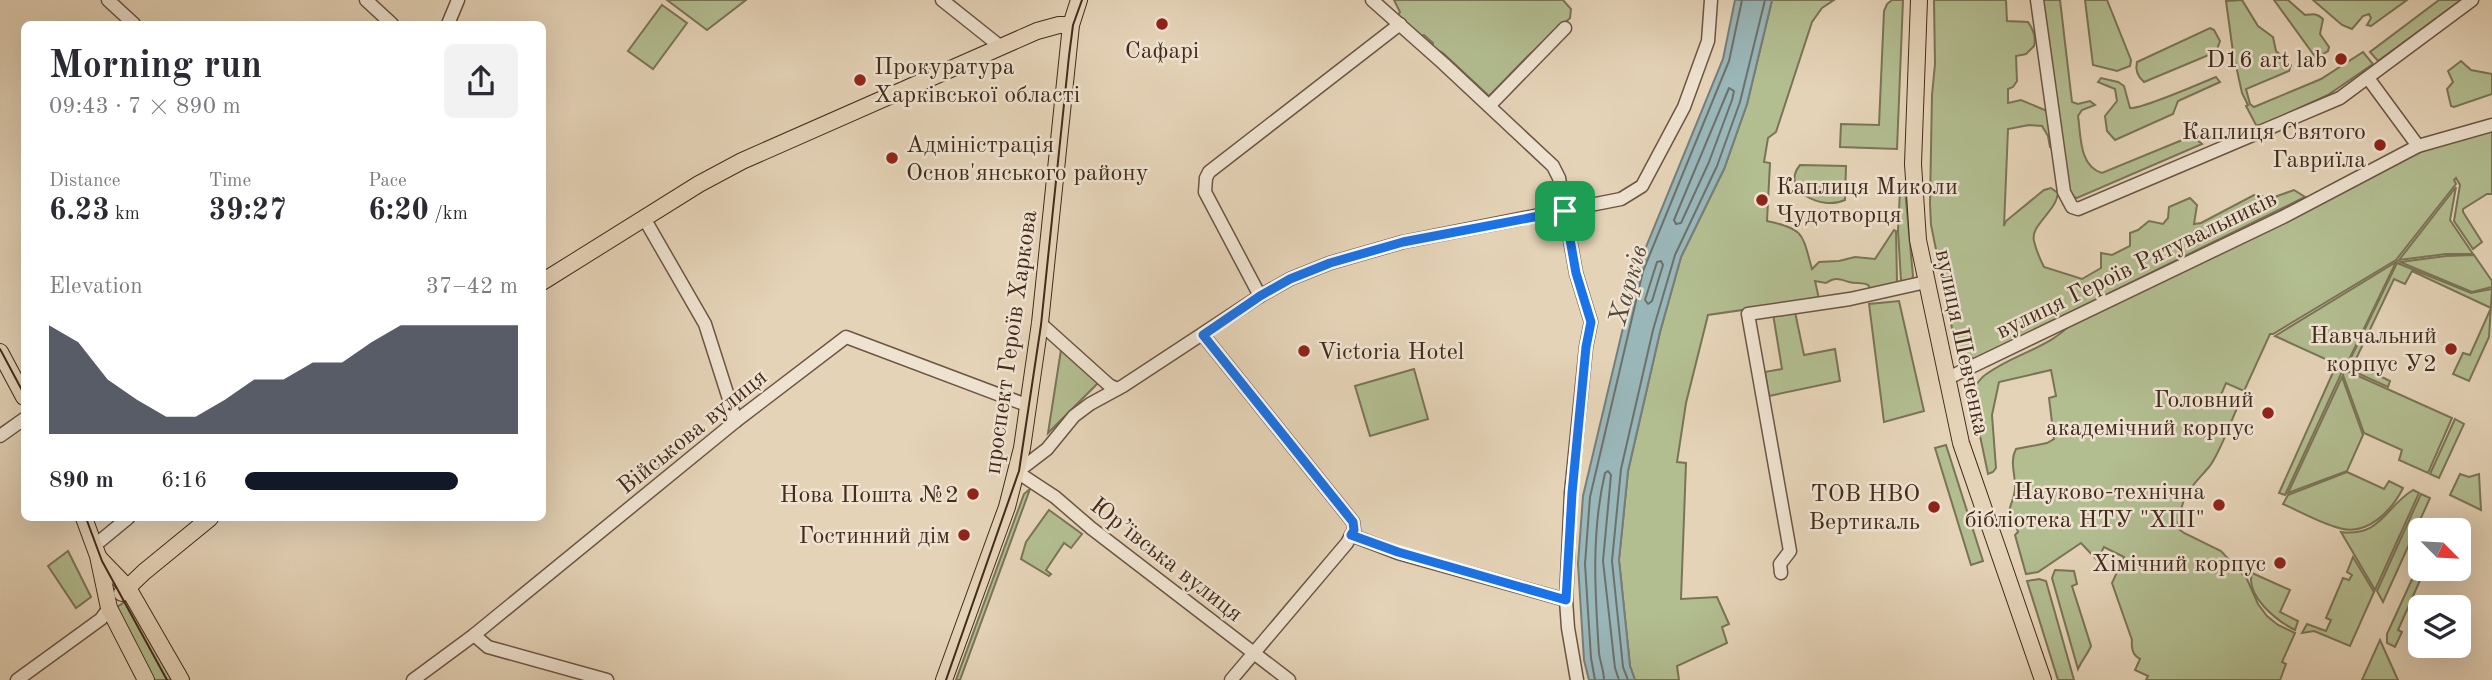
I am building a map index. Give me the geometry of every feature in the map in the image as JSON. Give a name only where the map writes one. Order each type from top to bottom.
[{"type":"main road","name":"проспект Героїв Харкова","points":[[944,680],[1017,472],[1040,323],[1071,25],[1079,0]]},
{"type":"main road","name":"вулиця Шевченка","points":[[1919,0],[1913,155],[1914,203],[1926,282],[1961,443],[2043,680]]},
{"type":"main road","points":[[546,279],[742,161],[1044,29],[1071,25]]},
{"type":"main road","points":[[0,352],[21,391]]},
{"type":"main road","points":[[85,521],[96,551],[109,608],[146,680]]},
{"type":"main road","points":[[109,608],[128,588],[206,521]]},
{"type":"main road","points":[[96,551],[128,588],[181,680]]},
{"type":"street","points":[[108,0],[131,21]]},
{"type":"street","points":[[366,0],[389,21]]},
{"type":"street","points":[[449,21],[458,0]]},
{"type":"street","points":[[942,0],[1001,47]]},
{"type":"street","points":[[1372,0],[1553,166],[1564,195],[1576,273],[1591,322],[1586,347],[1572,493],[1566,600],[1577,680]]},
{"type":"street","points":[[1017,472],[1047,449],[1074,416],[1090,404],[1118,389],[1290,279],[1330,263],[1403,242],[1621,199],[1642,186],[1669,140],[1702,61],[1708,41],[1711,0]]},
{"type":"street","points":[[2037,0],[2064,192],[2072,206],[2078,209],[2340,98],[2472,0]]},
{"type":"street","points":[[1260,296],[1205,192],[1209,172],[1400,24]]},
{"type":"street","points":[[1489,106],[1565,28]]},
{"type":"street","points":[[2368,78],[2418,146]]},
{"type":"street","name":"вулиця Героїв Рятувальників","points":[[1947,379],[2283,217],[2418,146],[2492,125]]},
{"type":"street","points":[[644,218],[705,324],[736,421]]},
{"type":"street","points":[[1781,573],[1780,564],[1790,551],[1748,314],[1850,299],[1926,282]]},
{"type":"street","points":[[1040,323],[1110,385],[1118,389]]},
{"type":"street","points":[[1203,335],[1353,522],[1354,530],[1330,565],[1231,680]]},
{"type":"street","name":"Військова вулиця","points":[[413,680],[474,635],[736,421],[846,337],[1029,406]]},
{"type":"street","points":[[0,436],[21,421]]},
{"type":"street","name":"Юр’ївська вулиця","points":[[1017,472],[1055,497],[1091,528],[1289,680]]},
{"type":"street","points":[[96,551],[125,521]]},
{"type":"street","points":[[1351,535],[1398,552],[1566,600]]},
{"type":"street","points":[[17,680],[101,619],[109,608]]},
{"type":"street","points":[[474,635],[488,647],[576,676],[607,680]]},
{"type":"green space","points":[[667,0],[746,0],[707,30]]},
{"type":"green space","points":[[1394,0],[1563,0],[1571,9],[1570,18],[1489,96],[1443,53],[1432,47],[1433,43],[1424,35],[1420,36],[1396,17],[1400,12]]},
{"type":"green space","points":[[1772,0],[1834,0],[1822,8],[1812,22],[1776,132],[1768,138],[1764,162],[1770,163],[1767,221],[1789,227],[1800,235],[1812,269],[1819,262],[1855,257],[1875,259],[1894,230],[1897,282],[1896,286],[1872,291],[1866,284],[1840,279],[1826,283],[1815,281],[1819,299],[1708,315],[1686,403],[1677,462],[1686,463],[1681,599],[1717,597],[1729,624],[1722,627],[1727,643],[1677,666],[1679,680],[1635,680],[1630,666],[1619,560],[1628,471],[1660,332],[1681,257],[1724,169],[1747,104]]},
{"type":"green space","points":[[1892,0],[1903,0],[1897,149],[1840,147],[1841,124],[1879,125],[1884,11]]},
{"type":"green space","points":[[1934,0],[2006,0],[2007,21],[2028,22],[2033,31],[2034,46],[2026,54],[2016,56],[2017,81],[2008,89],[2008,103],[2021,100],[2047,111],[2055,149],[2050,147],[2042,126],[2029,125],[2008,129],[2004,226],[2006,221],[2044,190],[2051,188],[2058,193],[2053,206],[2034,235],[2044,267],[2082,279],[2101,268],[2101,253],[2112,255],[2130,246],[2130,233],[2149,221],[2163,224],[2168,218],[2169,207],[2190,198],[2197,205],[2194,224],[2201,223],[2254,195],[2272,198],[2294,190],[2305,197],[1975,359],[1964,355],[1955,343],[1931,225]]},
{"type":"green space","points":[[2042,0],[2060,0],[2072,102],[2078,104],[2090,101],[2095,105],[2082,110],[2078,116],[2082,149],[2094,169],[2102,173],[2192,136],[2202,144],[2077,198],[2068,195]]},
{"type":"green space","points":[[2085,0],[2107,0],[2131,60],[2130,66],[2117,71],[2093,65]]},
{"type":"green space","points":[[2242,0],[2258,26],[2273,37],[2276,51],[2291,65],[2289,71],[2246,89],[2250,104],[2254,107],[2321,79],[2363,52],[2373,64],[2328,95],[2260,126],[2256,125],[2242,93],[2226,1]]},
{"type":"green space","points":[[2274,0],[2288,0],[2305,15],[2315,14],[2323,19],[2320,34],[2329,47],[2328,51],[2316,58]]},
{"type":"green space","points":[[2313,0],[2407,0],[2371,26],[2367,25],[2371,18],[2369,14],[2363,16],[2352,29],[2342,25]]},
{"type":"green space","points":[[2439,0],[2461,0],[2378,61],[2370,52]]},
{"type":"green space","points":[[662,5],[687,23],[653,69],[628,51]]},
{"type":"green space","points":[[2210,28],[2220,41],[2216,52],[2144,82],[2140,77],[2136,70],[2137,62]]},
{"type":"green space","points":[[2461,61],[2471,70],[2492,74],[2492,94],[2454,107],[2451,106],[2447,89],[2453,82],[2448,71]]},
{"type":"green space","points":[[2216,77],[2220,82],[2178,101],[2173,114],[2115,140],[2107,131],[2105,116],[2117,101],[2115,89],[2098,82],[2101,78],[2124,86],[2130,108],[2158,101]]},
{"type":"green space","points":[[2492,130],[2492,194],[2487,194],[2463,209],[2482,242],[2473,249],[2454,221],[2460,185],[2456,178],[2456,184],[2396,260],[2270,334],[2244,391],[2226,383],[2220,397],[2238,406],[2213,462],[2185,498],[2178,525],[2175,526],[2221,551],[2247,579],[2258,604],[2267,616],[2295,633],[2282,662],[2286,664],[2280,680],[2146,680],[2148,676],[2135,670],[2140,659],[2133,651],[2132,640],[2112,583],[2124,557],[2104,547],[2097,560],[2081,543],[2038,572],[2026,574],[2015,535],[2018,532],[2014,520],[2010,522],[2009,513],[2015,489],[2013,464],[2016,449],[2054,439],[2049,398],[2056,396],[2051,370],[1999,382],[1992,415],[1996,468],[1988,474],[1971,393],[1985,375],[2046,343],[2079,315],[2436,140]]},
{"type":"green space","points":[[1800,165],[1846,166],[1845,200],[1825,203],[1806,196],[1795,183],[1795,174]]},
{"type":"green space","points":[[2456,187],[2450,220],[2473,254],[2446,254],[2399,260]]},
{"type":"green space","points":[[1903,189],[1913,276],[1903,282],[1898,231],[1900,190]]},
{"type":"green space","points":[[2474,255],[2492,281],[2492,287],[2472,292],[2400,262],[2446,256]]},
{"type":"green space","points":[[2396,262],[2345,368],[2275,336]]},
{"type":"green space","points":[[2397,263],[2471,293],[2492,289],[2491,308],[2412,271],[2405,284],[2394,279],[2354,363],[2390,381],[2388,387],[2346,368]]},
{"type":"green space","points":[[1899,301],[1924,411],[1884,422],[1869,304]]},
{"type":"green space","points":[[2491,308],[2489,337],[2469,381],[2453,374],[2463,353],[2470,355]]},
{"type":"green space","points":[[1795,312],[1804,355],[1835,349],[1840,381],[1769,396],[1765,372],[1782,369],[1773,314]]},
{"type":"green space","points":[[1061,350],[1099,382],[1048,433]]},
{"type":"green space","points":[[2335,368],[2342,372],[2285,495],[2279,493]]},
{"type":"green space","points":[[1414,369],[1428,419],[1370,436],[1355,386]]},
{"type":"green space","points":[[2345,370],[2452,418],[2428,473],[2399,460],[2402,450],[2364,433],[2343,375]]},
{"type":"green space","points":[[2342,377],[2363,435],[2347,471],[2288,493]]},
{"type":"green space","points":[[2455,419],[2464,424],[2439,478],[2430,474]]},
{"type":"green space","points":[[1946,445],[1983,561],[1971,565],[1935,448]]},
{"type":"green space","points":[[2347,472],[2384,489],[2389,481],[2403,488],[2385,513],[2359,529],[2332,526],[2283,504],[2288,495]]},
{"type":"green space","points":[[2460,474],[2469,477],[2479,474],[2481,510],[2450,495]]},
{"type":"green space","points":[[1030,489],[960,680],[956,680],[1024,494]]},
{"type":"green space","points":[[2413,490],[2419,493],[2375,590],[2341,532],[2365,530],[2374,525]]},
{"type":"green space","points":[[2421,494],[2430,498],[2421,518],[2410,518]]},
{"type":"green space","points":[[1049,510],[1082,534],[1071,548],[1064,543],[1046,570],[1051,574],[1049,576],[1021,559],[1026,542]]},
{"type":"green space","points":[[2408,523],[2408,547],[2383,602],[2377,591]]},
{"type":"green space","points":[[68,551],[91,597],[76,608],[48,566]]},
{"type":"green space","points":[[2353,557],[2374,592],[2350,646],[2314,631],[2302,633],[2307,624],[2326,631],[2331,620],[2326,618],[2343,578],[2349,580],[2352,575],[2347,572]]},
{"type":"green space","points":[[2055,570],[2074,571],[2077,584],[2072,586],[2091,646],[2078,669],[2052,578]]},
{"type":"green space","points":[[2252,573],[2290,590],[2280,612],[2298,621],[2295,630],[2264,607],[2253,590]]},
{"type":"green space","points":[[2027,581],[2046,581],[2074,680],[2058,680]]},
{"type":"green space","points":[[2411,581],[2420,581],[2413,595],[2408,595],[2408,607],[2398,630],[2402,632],[2395,647],[2387,643],[2387,634]]},
{"type":"green space","points":[[127,601],[172,680],[153,680],[117,607]]},
{"type":"green space","points":[[2380,640],[2398,680],[2362,680]]},
{"type":"water","points":[[1735,0],[1772,0],[1747,104],[1724,169],[1681,257],[1660,332],[1628,471],[1619,560],[1630,666],[1635,680],[1589,680],[1584,660],[1578,564],[1583,496],[1637,269],[1723,59]]},
{"type":"tram line","points":[[946,680],[1019,471],[1041,325],[1073,25],[1082,0]]},
{"type":"tram line","points":[[0,349],[21,388]]},
{"type":"tram line","points":[[87,521],[102,561],[167,680]]},
{"type":"place","name":"Сафарі","points":[[1162,24]]},
{"type":"place","name":"D16 art lab","points":[[2341,59]]},
{"type":"place","name":"Прокуратура Харківської області","points":[[860,80]]},
{"type":"place","name":"Каплиця Святого Гавриїла","points":[[2380,145]]},
{"type":"place","name":"Адміністрація Основ'янського району","points":[[892,158]]},
{"type":"place","name":"Каплиця Миколи Чудотворця","points":[[1762,200]]},
{"type":"place","name":"Навчальний корпус У2","points":[[2451,349]]},
{"type":"place","name":"Victoria Hotel","points":[[1304,351]]},
{"type":"place","name":"Головний академічний корпус","points":[[2268,413]]},
{"type":"place","name":"Нова Пошта №2","points":[[973,494]]},
{"type":"place","name":"Науково-технічна бібліотека НТУ \"ХПІ\"","points":[[2219,505]]},
{"type":"place","name":"ТОВ НВО Вертикаль","points":[[1934,507]]},
{"type":"place","name":"Гостинний дім","points":[[964,535]]},
{"type":"place","name":"Хімічний корпус","points":[[2280,563]]},
{"type":"route","points":[[1565,211],[1576,273],[1591,322],[1586,347],[1572,493],[1566,600],[1398,552],[1351,535],[1354,530],[1353,522],[1203,335],[1260,296],[1290,279],[1330,263],[1403,242],[1565,211]]},
{"type":"water label","name":"Харків","points":[[1627,285]]}]
